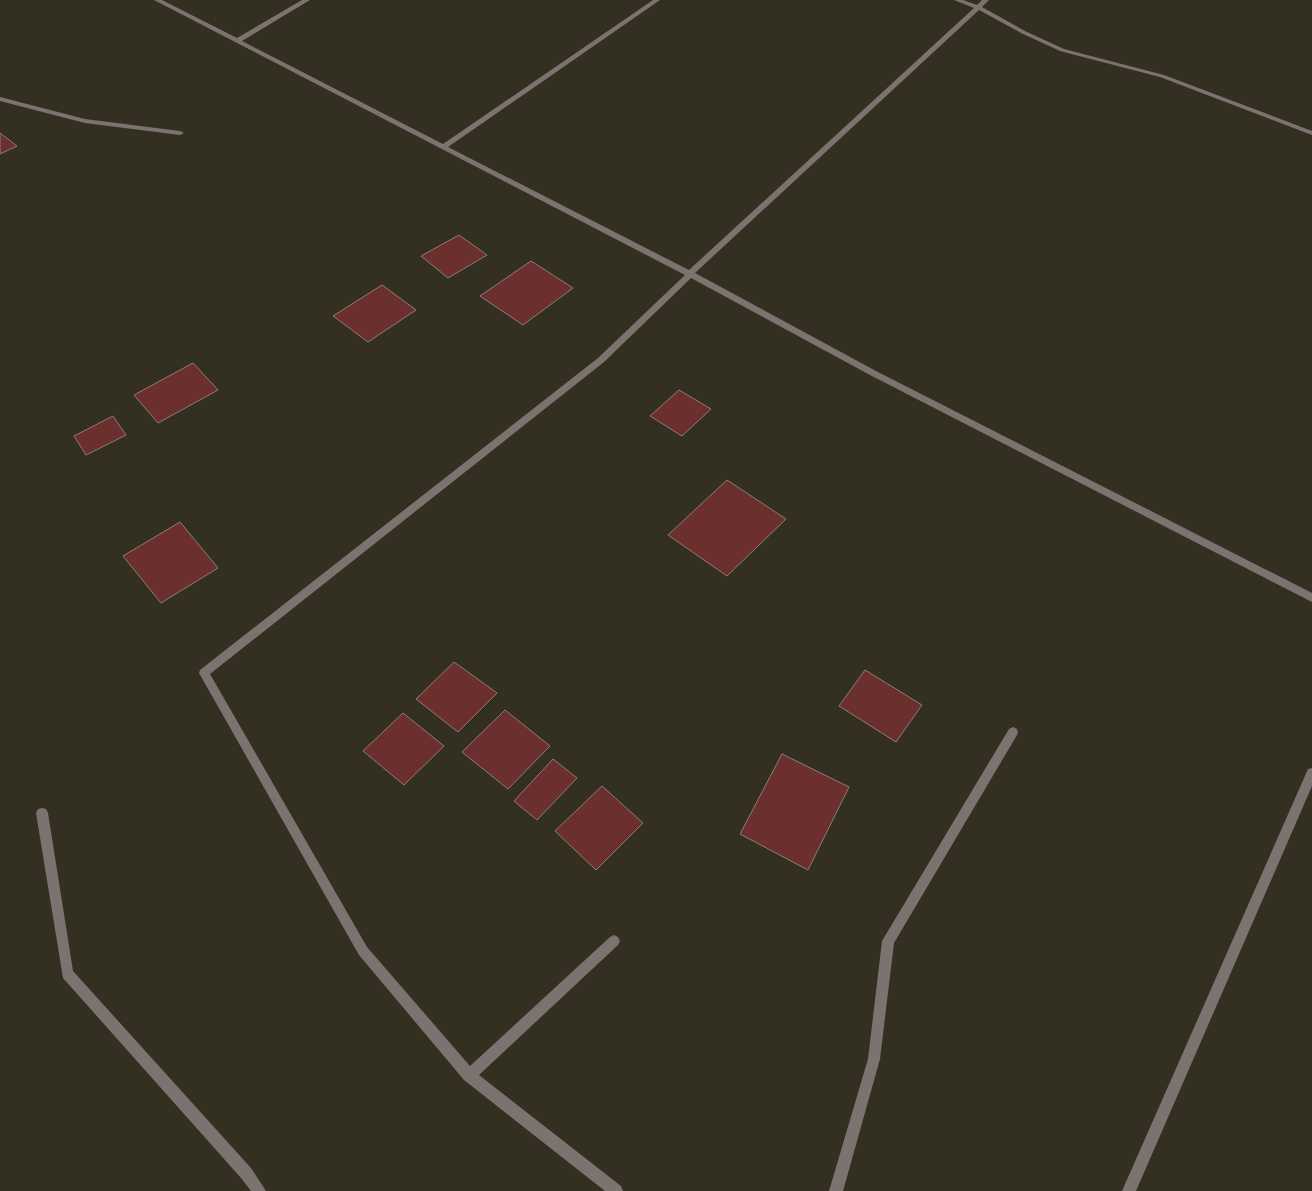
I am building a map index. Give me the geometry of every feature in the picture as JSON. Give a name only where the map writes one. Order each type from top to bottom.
[{"type":"street","points":[[157,0],[690,274],[873,373],[1312,598]]},
{"type":"street","points":[[237,41],[307,0]]},
{"type":"street","points":[[443,146],[657,0]]},
{"type":"street","points":[[957,0],[978,7],[1023,32],[1062,50],[1162,76],[1312,133]]},
{"type":"street","points":[[616,1191],[469,1075],[363,950],[204,674],[601,360],[690,274],[986,0]]},
{"type":"street","points":[[0,99],[86,121],[180,133]]},
{"type":"street","points":[[836,1191],[874,1059],[888,941],[1013,732]]},
{"type":"street","points":[[1129,1191],[1312,772]]},
{"type":"street","points":[[42,813],[67,974],[246,1173],[259,1191]]},
{"type":"street","points":[[469,1075],[614,941]]},
{"type":"building","points":[[0,133],[17,146],[0,154]]},
{"type":"building","points":[[459,235],[487,255],[448,278],[421,256]]},
{"type":"building","points":[[531,261],[573,288],[523,325],[480,296]]},
{"type":"building","points":[[382,285],[416,310],[368,342],[333,316]]},
{"type":"building","points":[[193,363],[218,390],[158,423],[134,395]]},
{"type":"building","points":[[679,390],[711,409],[682,436],[650,416]]},
{"type":"building","points":[[113,416],[126,435],[86,455],[74,436]]},
{"type":"building","points":[[727,480],[786,519],[727,576],[668,535]]},
{"type":"building","points":[[180,522],[218,568],[161,603],[123,556]]},
{"type":"building","points":[[454,662],[497,693],[458,732],[416,699]]},
{"type":"building","points":[[865,670],[922,705],[896,742],[839,706]]},
{"type":"building","points":[[505,710],[550,746],[508,789],[462,752]]},
{"type":"building","points":[[403,713],[444,746],[404,785],[363,751]]},
{"type":"building","points":[[782,754],[849,787],[808,870],[740,834]]},
{"type":"building","points":[[553,759],[577,778],[537,820],[514,801]]},
{"type":"building","points":[[602,786],[643,823],[596,870],[555,831]]}]
